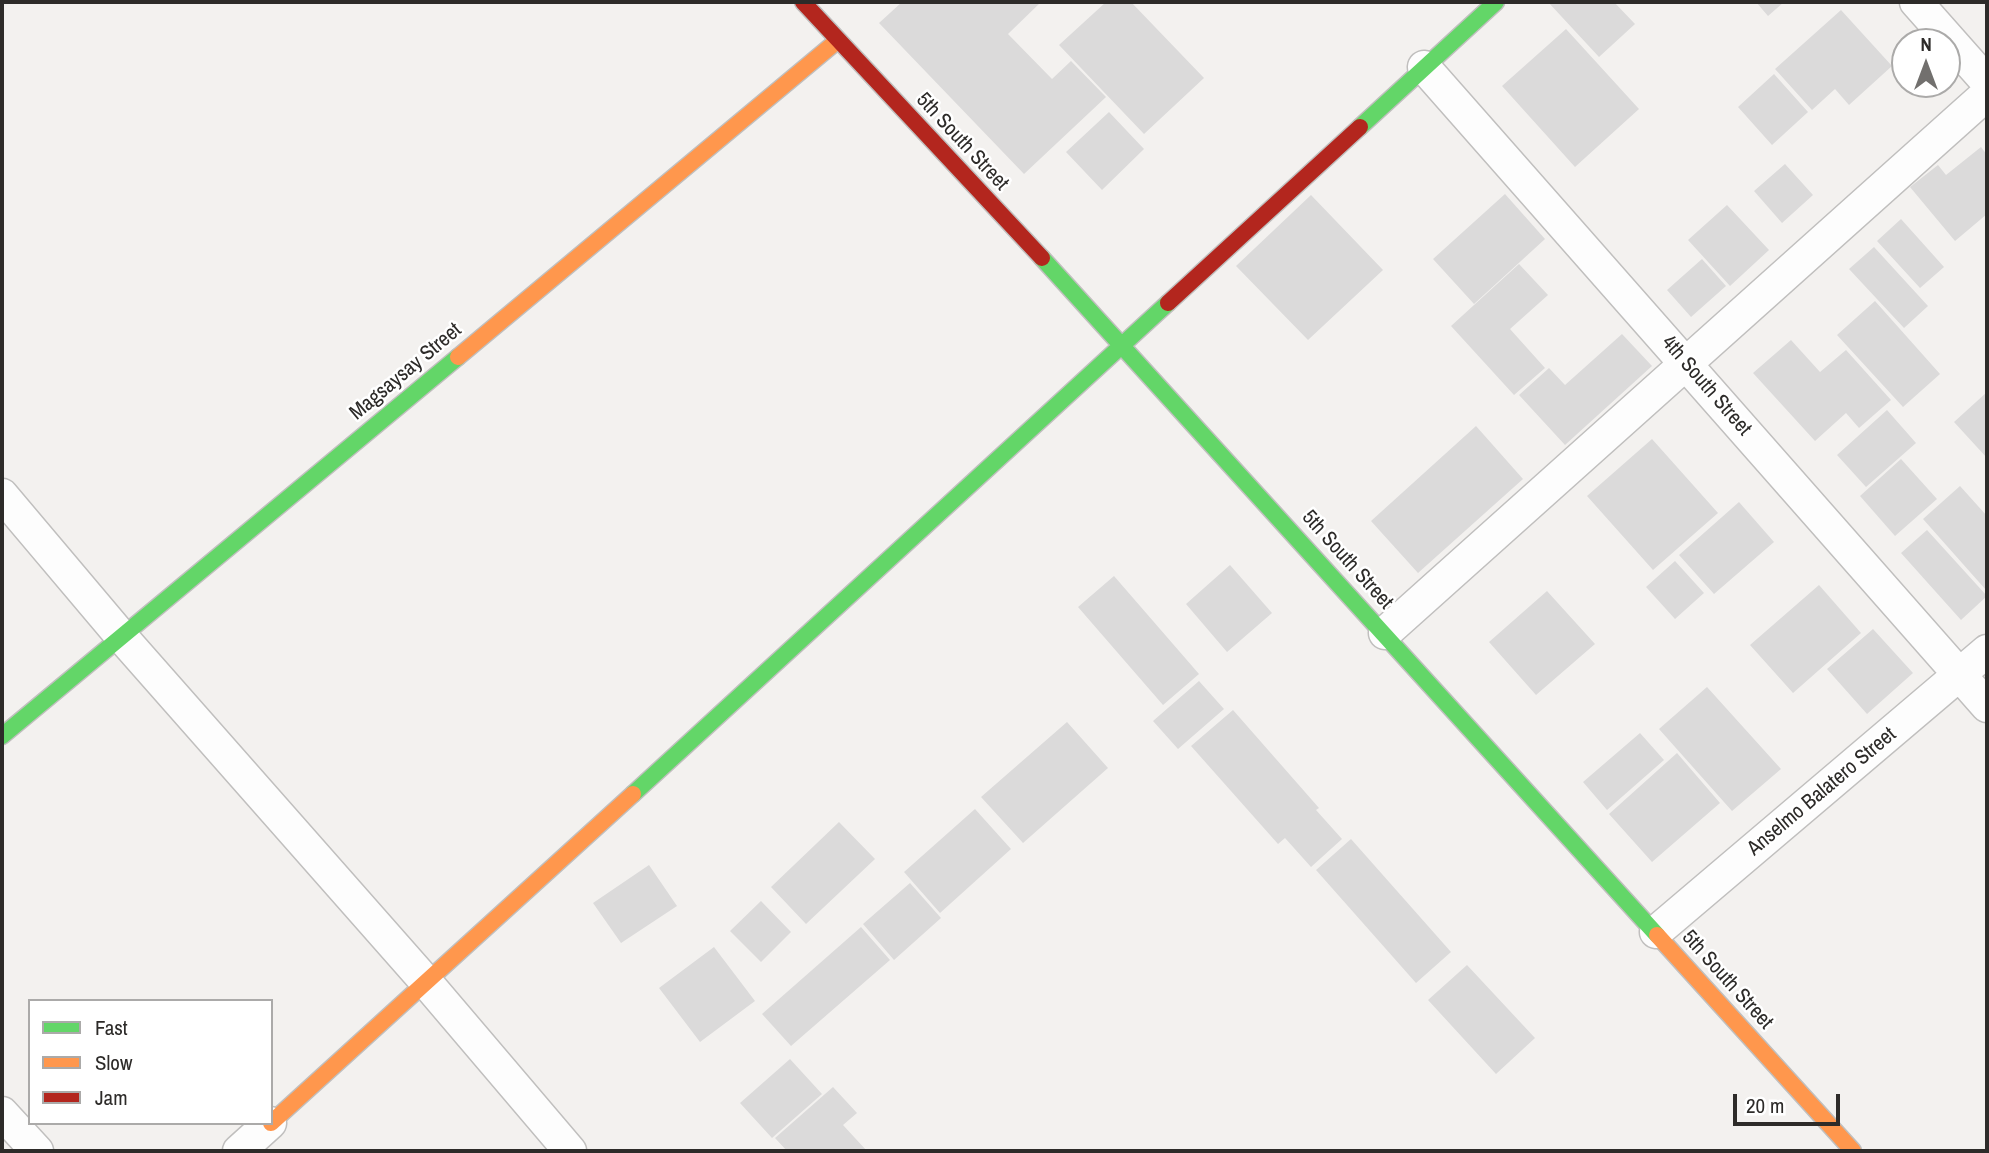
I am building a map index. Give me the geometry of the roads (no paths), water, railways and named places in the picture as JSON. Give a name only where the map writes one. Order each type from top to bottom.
[{"type":"street","name":"5th South Street","points":[[803,2],[1122,343],[1853,1151]]},
{"type":"street","points":[[273,1121],[1496,2]]},
{"type":"street","points":[[1916,2],[1987,82]]},
{"type":"street","name":"Magsaysay Street","points":[[2,736],[838,41]]},
{"type":"street","name":"4th South Street","points":[[1423,67],[1987,706]]},
{"type":"street","points":[[1385,634],[1987,94]]},
{"type":"street","points":[[2,495],[121,636],[427,983],[570,1151]]},
{"type":"street","name":"Anselmo Balatero Street","points":[[1656,932],[1987,651]]},
{"type":"street","points":[[2,1113],[37,1151]]},
{"type":"street","points":[[239,1151],[269,1125]]}]
